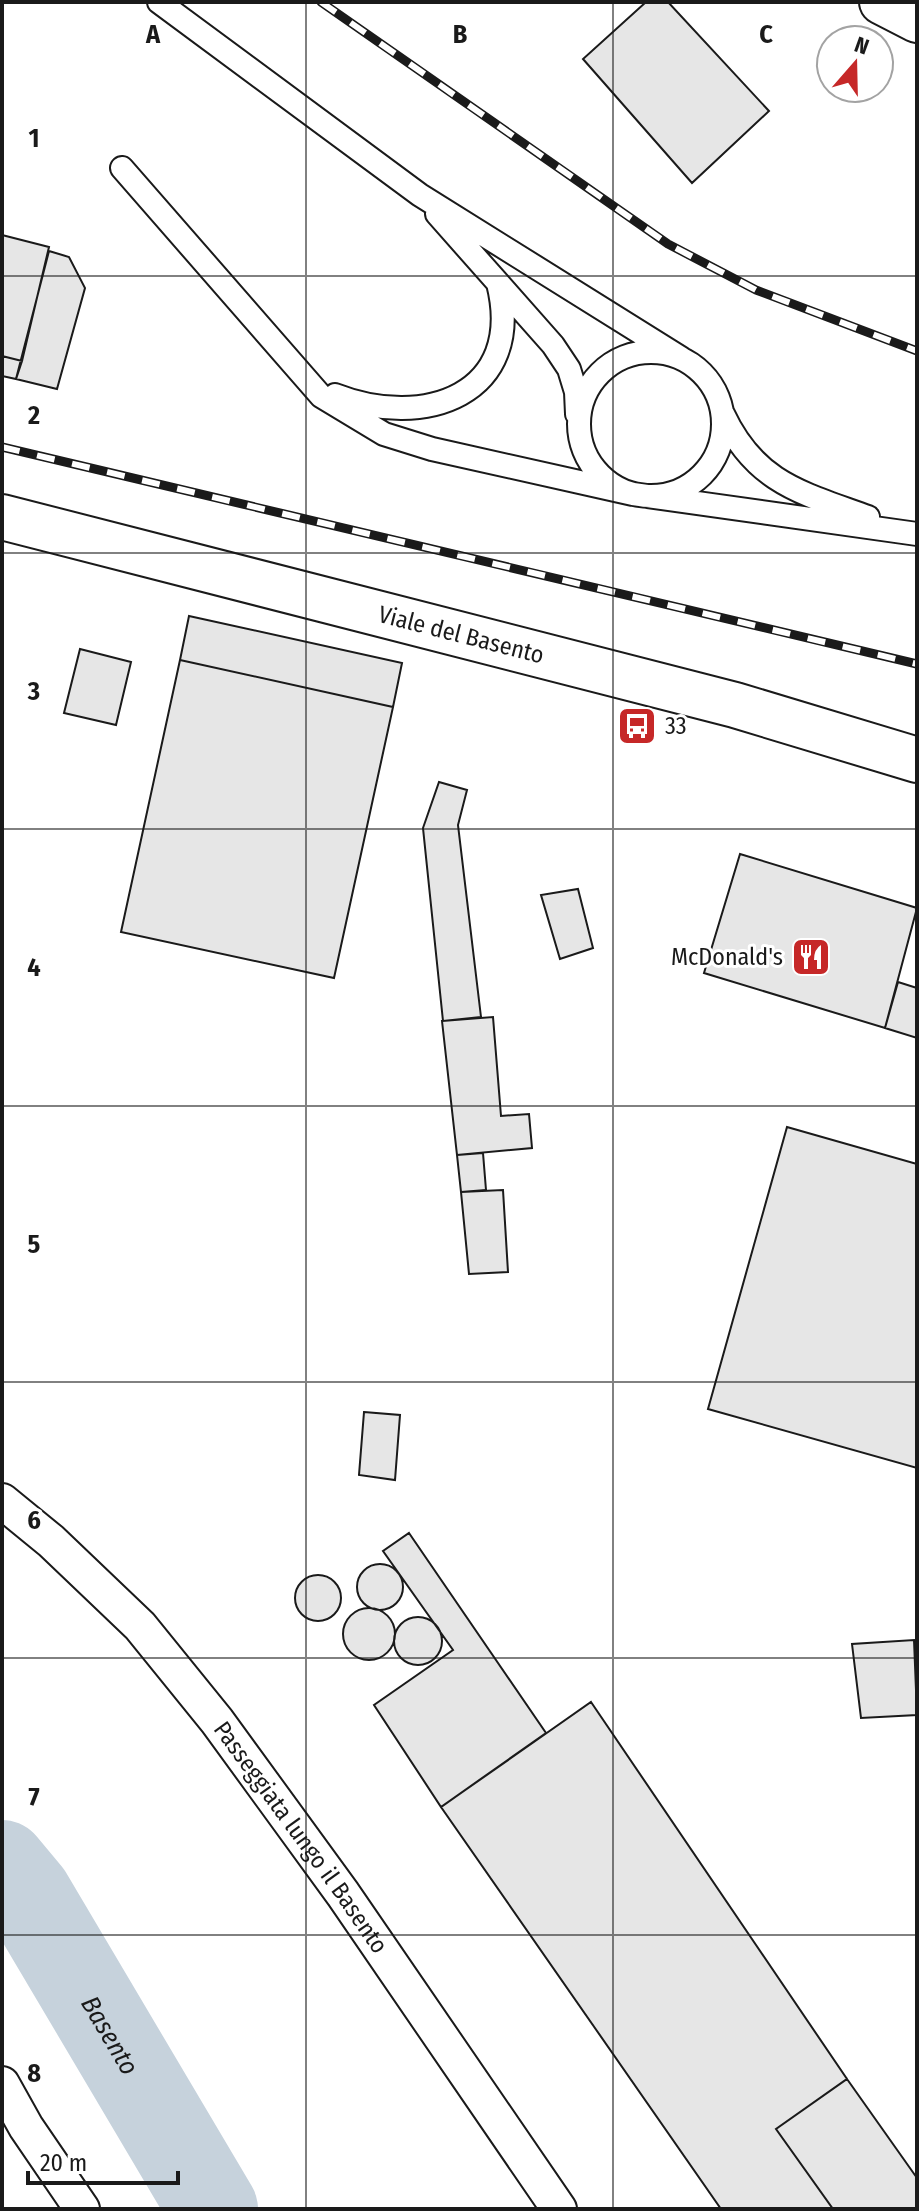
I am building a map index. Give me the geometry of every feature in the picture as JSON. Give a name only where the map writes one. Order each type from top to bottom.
[{"type":"main road","points":[[882,2],[917,20]]},
{"type":"main road","name":"Viale del Basento","points":[[2,517],[735,705],[917,760]]},
{"type":"main road","points":[[2,538],[53,532]]},
{"type":"street","name":"Passeggiata lungo il Basento","points":[[2,1501],[51,1541],[140,1626],[217,1721],[343,1894],[559,2209]]},
{"type":"street","points":[[2,2084],[26,2127],[82,2209]]},
{"type":"lane","points":[[159,2],[420,195],[700,371],[715,389],[722,412],[747,457],[770,477],[798,492],[912,533]]},
{"type":"lane","points":[[122,168],[321,396],[384,434],[432,449],[633,494],[719,509],[912,533]]},
{"type":"lane","points":[[420,195],[553,345],[569,369],[576,392],[582,447],[593,468],[611,484],[633,494],[658,496],[681,489],[701,477],[719,447],[722,412]]},
{"type":"lane","points":[[287,358],[305,377],[357,404],[420,409],[445,404],[479,380],[491,362],[502,334],[505,311],[498,283]]},
{"type":"lane","points":[[578,423],[582,399],[594,378],[612,362],[634,353],[658,352],[681,358]]},
{"type":"building","points":[[646,2],[668,2],[769,111],[692,183],[583,59]]},
{"type":"building","points":[[2,235],[49,247],[22,361],[2,356]]},
{"type":"building","points":[[49,251],[69,257],[85,288],[57,389],[16,379]]},
{"type":"building","points":[[2,356],[22,361],[16,379],[2,376]]},
{"type":"building","points":[[189,616],[402,663],[393,707],[180,660]]},
{"type":"building","points":[[80,649],[131,662],[116,725],[64,713]]},
{"type":"building","points":[[180,660],[393,707],[334,978],[121,932]]},
{"type":"building","points":[[439,782],[467,790],[458,825],[481,1017],[443,1021],[423,828]]},
{"type":"building","points":[[740,854],[917,908],[885,1028],[704,973]]},
{"type":"building","points":[[578,889],[593,948],[560,959],[541,895]]},
{"type":"building","points":[[898,982],[917,988],[917,1038],[885,1028]]},
{"type":"building","points":[[493,1017],[501,1116],[529,1114],[532,1148],[457,1155],[442,1021]]},
{"type":"building","points":[[787,1127],[917,1164],[917,1468],[708,1409]]},
{"type":"building","points":[[483,1153],[486,1190],[461,1192],[457,1155]]},
{"type":"building","points":[[503,1190],[508,1272],[469,1274],[461,1192]]},
{"type":"building","points":[[364,1412],[400,1415],[395,1480],[359,1475]]},
{"type":"building","points":[[409,1533],[546,1733],[441,1807],[374,1705],[453,1650],[383,1551]]},
{"type":"building","points":[[380,1564],[396,1571],[403,1587],[396,1603],[380,1610],[364,1603],[357,1587],[364,1571]]},
{"type":"building","points":[[318,1575],[334,1582],[341,1598],[334,1614],[318,1621],[302,1614],[295,1598],[302,1582]]},
{"type":"building","points":[[369,1608],[387,1616],[395,1634],[387,1652],[369,1660],[351,1652],[343,1634],[351,1616]]},
{"type":"building","points":[[418,1617],[435,1624],[442,1641],[435,1658],[418,1665],[401,1658],[394,1641],[401,1624]]},
{"type":"building","points":[[914,1640],[917,1715],[861,1718],[852,1644]]},
{"type":"building","points":[[591,1702],[847,2079],[776,2129],[833,2209],[721,2209],[441,1807]]},
{"type":"building","points":[[847,2079],[917,2178],[917,2209],[833,2209],[776,2129]]},
{"type":"waterway","name":"Basento","points":[[2,1865],[27,1895],[213,2209]]},
{"type":"railway","points":[[321,2],[668,244],[756,290],[917,351]]},
{"type":"railway","points":[[2,447],[917,664]]},
{"type":"place","name":"33","points":[[637,726]]},
{"type":"place","name":"McDonald's","points":[[811,957]]}]
